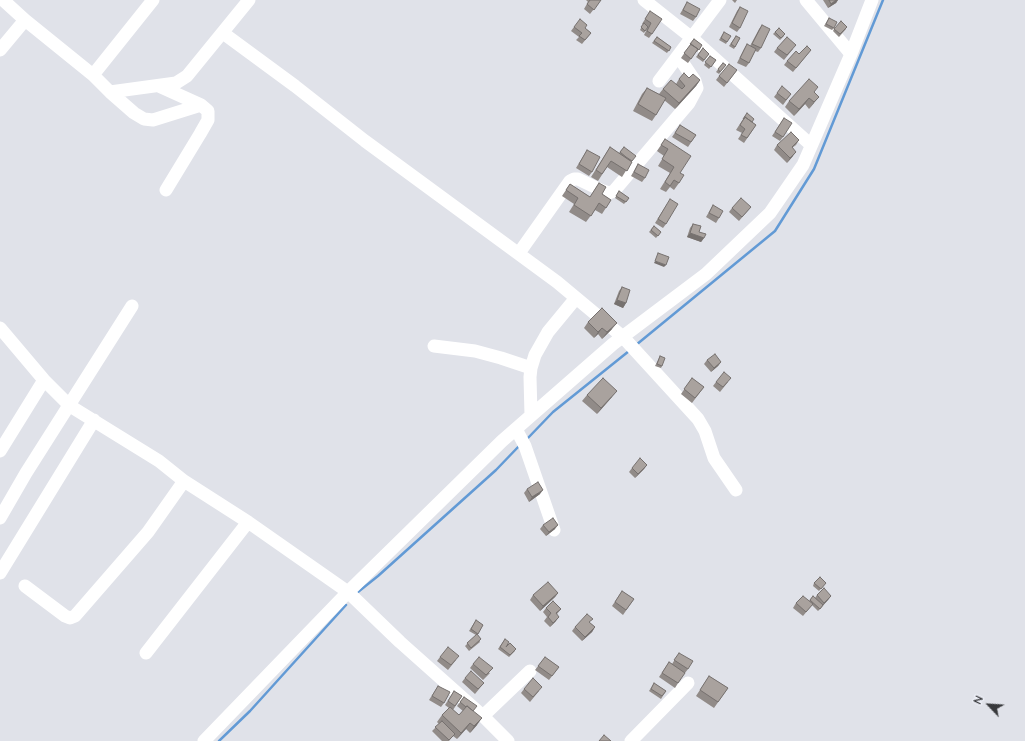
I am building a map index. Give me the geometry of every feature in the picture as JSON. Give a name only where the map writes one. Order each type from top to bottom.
[{"type":"street","points":[[3,0],[25,20],[93,75],[134,113],[144,119],[153,120],[201,105]]},
{"type":"street","points":[[93,75],[153,0]]},
{"type":"street","points":[[110,92],[176,83],[187,76],[249,0]]},
{"type":"street","points":[[644,0],[692,38],[811,146]]},
{"type":"street","points":[[659,81],[720,0]]},
{"type":"street","points":[[806,0],[851,54]]},
{"type":"street","points":[[204,741],[348,592],[502,441],[517,430],[531,415],[628,342],[706,274],[770,213],[803,165],[851,54],[872,0]]},
{"type":"street","points":[[0,50],[25,20]]},
{"type":"street","points":[[223,33],[295,86],[365,141],[558,282],[628,342],[698,419],[705,431],[714,458],[736,490]]},
{"type":"street","points":[[519,254],[570,181],[578,179],[603,191],[609,193],[614,191],[689,103],[697,88],[695,81],[678,56]]},
{"type":"street","points":[[159,86],[201,105],[208,111],[208,120],[166,190]]},
{"type":"street","points":[[531,415],[531,368],[535,355],[548,332],[576,298]]},
{"type":"street","points":[[0,518],[26,473],[70,406],[132,306]]},
{"type":"street","points":[[1,332],[44,380],[70,406],[159,461],[184,481],[248,522],[348,592],[400,642],[483,716],[508,741]]},
{"type":"street","points":[[434,346],[475,351],[531,368]]},
{"type":"street","points":[[0,451],[44,380]]},
{"type":"street","points":[[0,573],[94,420]]},
{"type":"street","points":[[517,430],[525,446],[554,530]]},
{"type":"street","points":[[25,586],[65,616],[70,618],[75,616],[148,532],[184,481]]},
{"type":"street","points":[[146,653],[248,522]]},
{"type":"street","points":[[483,716],[530,671]]},
{"type":"street","points":[[631,741],[688,683]]},
{"type":"building","points":[[590,0],[601,0],[594,10],[587,4]]},
{"type":"building","points":[[829,0],[836,0],[831,4]]},
{"type":"building","points":[[687,2],[700,9],[696,17],[683,10]]},
{"type":"building","points":[[740,7],[748,11],[740,28],[732,23]]},
{"type":"building","points":[[650,11],[662,19],[652,34],[647,31],[651,23],[645,19]]},
{"type":"building","points":[[829,18],[837,22],[834,28],[826,24]]},
{"type":"building","points":[[580,19],[587,25],[585,28],[591,33],[585,40],[579,36],[582,33],[574,27]]},
{"type":"building","points":[[841,21],[847,27],[840,34],[834,29]]},
{"type":"building","points":[[644,23],[648,27],[645,31],[641,27]]},
{"type":"building","points":[[762,25],[770,29],[761,48],[752,44]]},
{"type":"building","points":[[779,28],[785,34],[781,38],[775,32]]},
{"type":"building","points":[[724,32],[731,36],[727,42],[721,38]]},
{"type":"building","points":[[736,36],[740,38],[735,47],[731,44]]},
{"type":"building","points":[[657,37],[671,47],[669,51],[654,41]]},
{"type":"building","points":[[787,37],[796,45],[787,55],[777,48]]},
{"type":"building","points":[[694,39],[702,45],[699,50],[690,44]]},
{"type":"building","points":[[691,44],[698,49],[691,59],[684,53]]},
{"type":"building","points":[[747,44],[756,49],[749,63],[740,58]]},
{"type":"building","points":[[807,46],[811,50],[796,68],[787,61],[796,51],[799,54]]},
{"type":"building","points":[[703,48],[709,54],[704,60],[698,55]]},
{"type":"building","points":[[710,56],[716,60],[711,67],[705,62]]},
{"type":"building","points":[[723,63],[726,65],[720,72],[718,69]]},
{"type":"building","points":[[729,64],[737,70],[727,83],[719,76]]},
{"type":"building","points":[[684,73],[689,78],[693,74],[700,80],[679,103],[663,89],[671,80],[682,89],[685,86],[679,79]]},
{"type":"building","points":[[809,79],[818,87],[814,92],[819,97],[814,102],[809,98],[799,109],[789,101]]},
{"type":"building","points":[[782,86],[791,94],[786,100],[777,93]]},
{"type":"building","points":[[647,88],[666,98],[656,115],[638,104]]},
{"type":"building","points":[[747,113],[754,119],[752,122],[745,117],[743,119]]},
{"type":"building","points":[[745,117],[756,125],[747,138],[741,135],[745,129],[740,125]]},
{"type":"building","points":[[784,118],[792,123],[783,137],[775,132]]},
{"type":"building","points":[[680,125],[696,135],[691,142],[675,133]]},
{"type":"building","points":[[791,132],[799,140],[792,147],[796,152],[790,158],[777,145]]},
{"type":"building","points":[[665,139],[691,156],[680,173],[684,175],[679,183],[674,180],[670,186],[665,182],[674,167],[662,159],[668,149],[661,145]]},
{"type":"building","points":[[610,147],[632,162],[627,171],[611,161],[602,174],[596,170]]},
{"type":"building","points":[[624,147],[636,156],[632,161],[620,152]]},
{"type":"building","points":[[587,150],[600,157],[592,172],[579,164]]},
{"type":"building","points":[[638,164],[649,170],[645,178],[634,172]]},
{"type":"building","points":[[599,183],[606,187],[602,194],[611,200],[606,208],[599,203],[591,216],[574,205],[578,198],[566,190],[570,184],[590,197]]},
{"type":"building","points":[[619,191],[629,198],[626,202],[616,196]]},
{"type":"building","points":[[741,198],[751,207],[742,217],[732,208]]},
{"type":"building","points":[[670,199],[678,204],[666,224],[658,219]]},
{"type":"building","points":[[713,205],[723,211],[719,218],[709,213]]},
{"type":"building","points":[[693,224],[701,226],[699,232],[706,234],[704,238],[690,233]]},
{"type":"building","points":[[654,226],[661,232],[658,236],[651,230]]},
{"type":"building","points":[[658,253],[669,257],[666,265],[655,261]]},
{"type":"building","points":[[622,287],[630,290],[626,303],[617,300]]},
{"type":"building","points":[[602,308],[617,323],[607,332],[602,328],[598,332],[588,322]]},
{"type":"building","points":[[715,354],[721,362],[714,368],[707,360]]},
{"type":"building","points":[[660,356],[665,358],[662,366],[657,364]]},
{"type":"building","points":[[724,372],[731,378],[723,387],[716,382]]},
{"type":"building","points":[[603,378],[617,391],[601,408],[587,395]]},
{"type":"building","points":[[692,378],[704,387],[695,398],[684,389]]},
{"type":"building","points":[[640,458],[647,465],[638,474],[632,468]]},
{"type":"building","points":[[538,482],[543,490],[532,497],[527,489]]},
{"type":"building","points":[[553,518],[558,525],[549,532],[543,525]]},
{"type":"building","points":[[820,577],[826,583],[821,589],[814,583]]},
{"type":"building","points":[[548,582],[558,593],[543,606],[533,595]]},
{"type":"building","points":[[824,588],[831,596],[824,603],[817,595]]},
{"type":"building","points":[[622,591],[634,599],[626,610],[615,602]]},
{"type":"building","points":[[803,596],[813,604],[806,612],[796,603]]},
{"type":"building","points":[[813,596],[823,605],[820,609],[810,600]]},
{"type":"building","points":[[553,601],[561,609],[556,613],[559,617],[553,623],[548,617],[551,613],[546,608]]},
{"type":"building","points":[[587,614],[593,619],[589,622],[595,627],[585,637],[575,627]]},
{"type":"building","points":[[476,620],[483,625],[478,634],[471,629]]},
{"type":"building","points":[[477,634],[481,639],[471,648],[467,643]]},
{"type":"building","points":[[505,639],[509,642],[506,647],[510,643],[516,649],[510,655],[500,647]]},
{"type":"building","points":[[448,647],[459,656],[451,665],[440,657]]},
{"type":"building","points":[[679,653],[693,661],[688,669],[674,660]]},
{"type":"building","points":[[479,657],[493,668],[486,675],[473,664]]},
{"type":"building","points":[[545,657],[559,667],[552,676],[538,666]]},
{"type":"building","points":[[669,662],[685,673],[678,683],[662,673]]},
{"type":"building","points":[[471,671],[484,683],[478,689],[465,678]]},
{"type":"building","points":[[709,676],[728,688],[718,702],[700,690]]},
{"type":"building","points":[[533,678],[542,687],[533,697],[524,689]]},
{"type":"building","points":[[654,683],[666,691],[662,696],[651,689]]},
{"type":"building","points":[[438,686],[450,692],[444,703],[432,696]]},
{"type":"building","points":[[454,691],[462,696],[455,706],[448,701]]},
{"type":"building","points":[[464,697],[477,706],[473,711],[460,702]]},
{"type":"building","points":[[467,706],[482,718],[474,726],[470,723],[461,733],[442,715],[450,707],[459,715]]},
{"type":"building","points":[[442,721],[455,734],[449,740],[435,727]]},
{"type":"building","points":[[604,735],[611,741],[599,741]]},
{"type":"waterway","points":[[636,345],[775,231],[814,169],[883,0]]},
{"type":"waterway","points":[[527,439],[553,412],[629,351]]},
{"type":"waterway","points":[[358,592],[378,576],[496,470],[520,445]]},
{"type":"waterway","points":[[219,741],[250,711],[346,605]]}]
